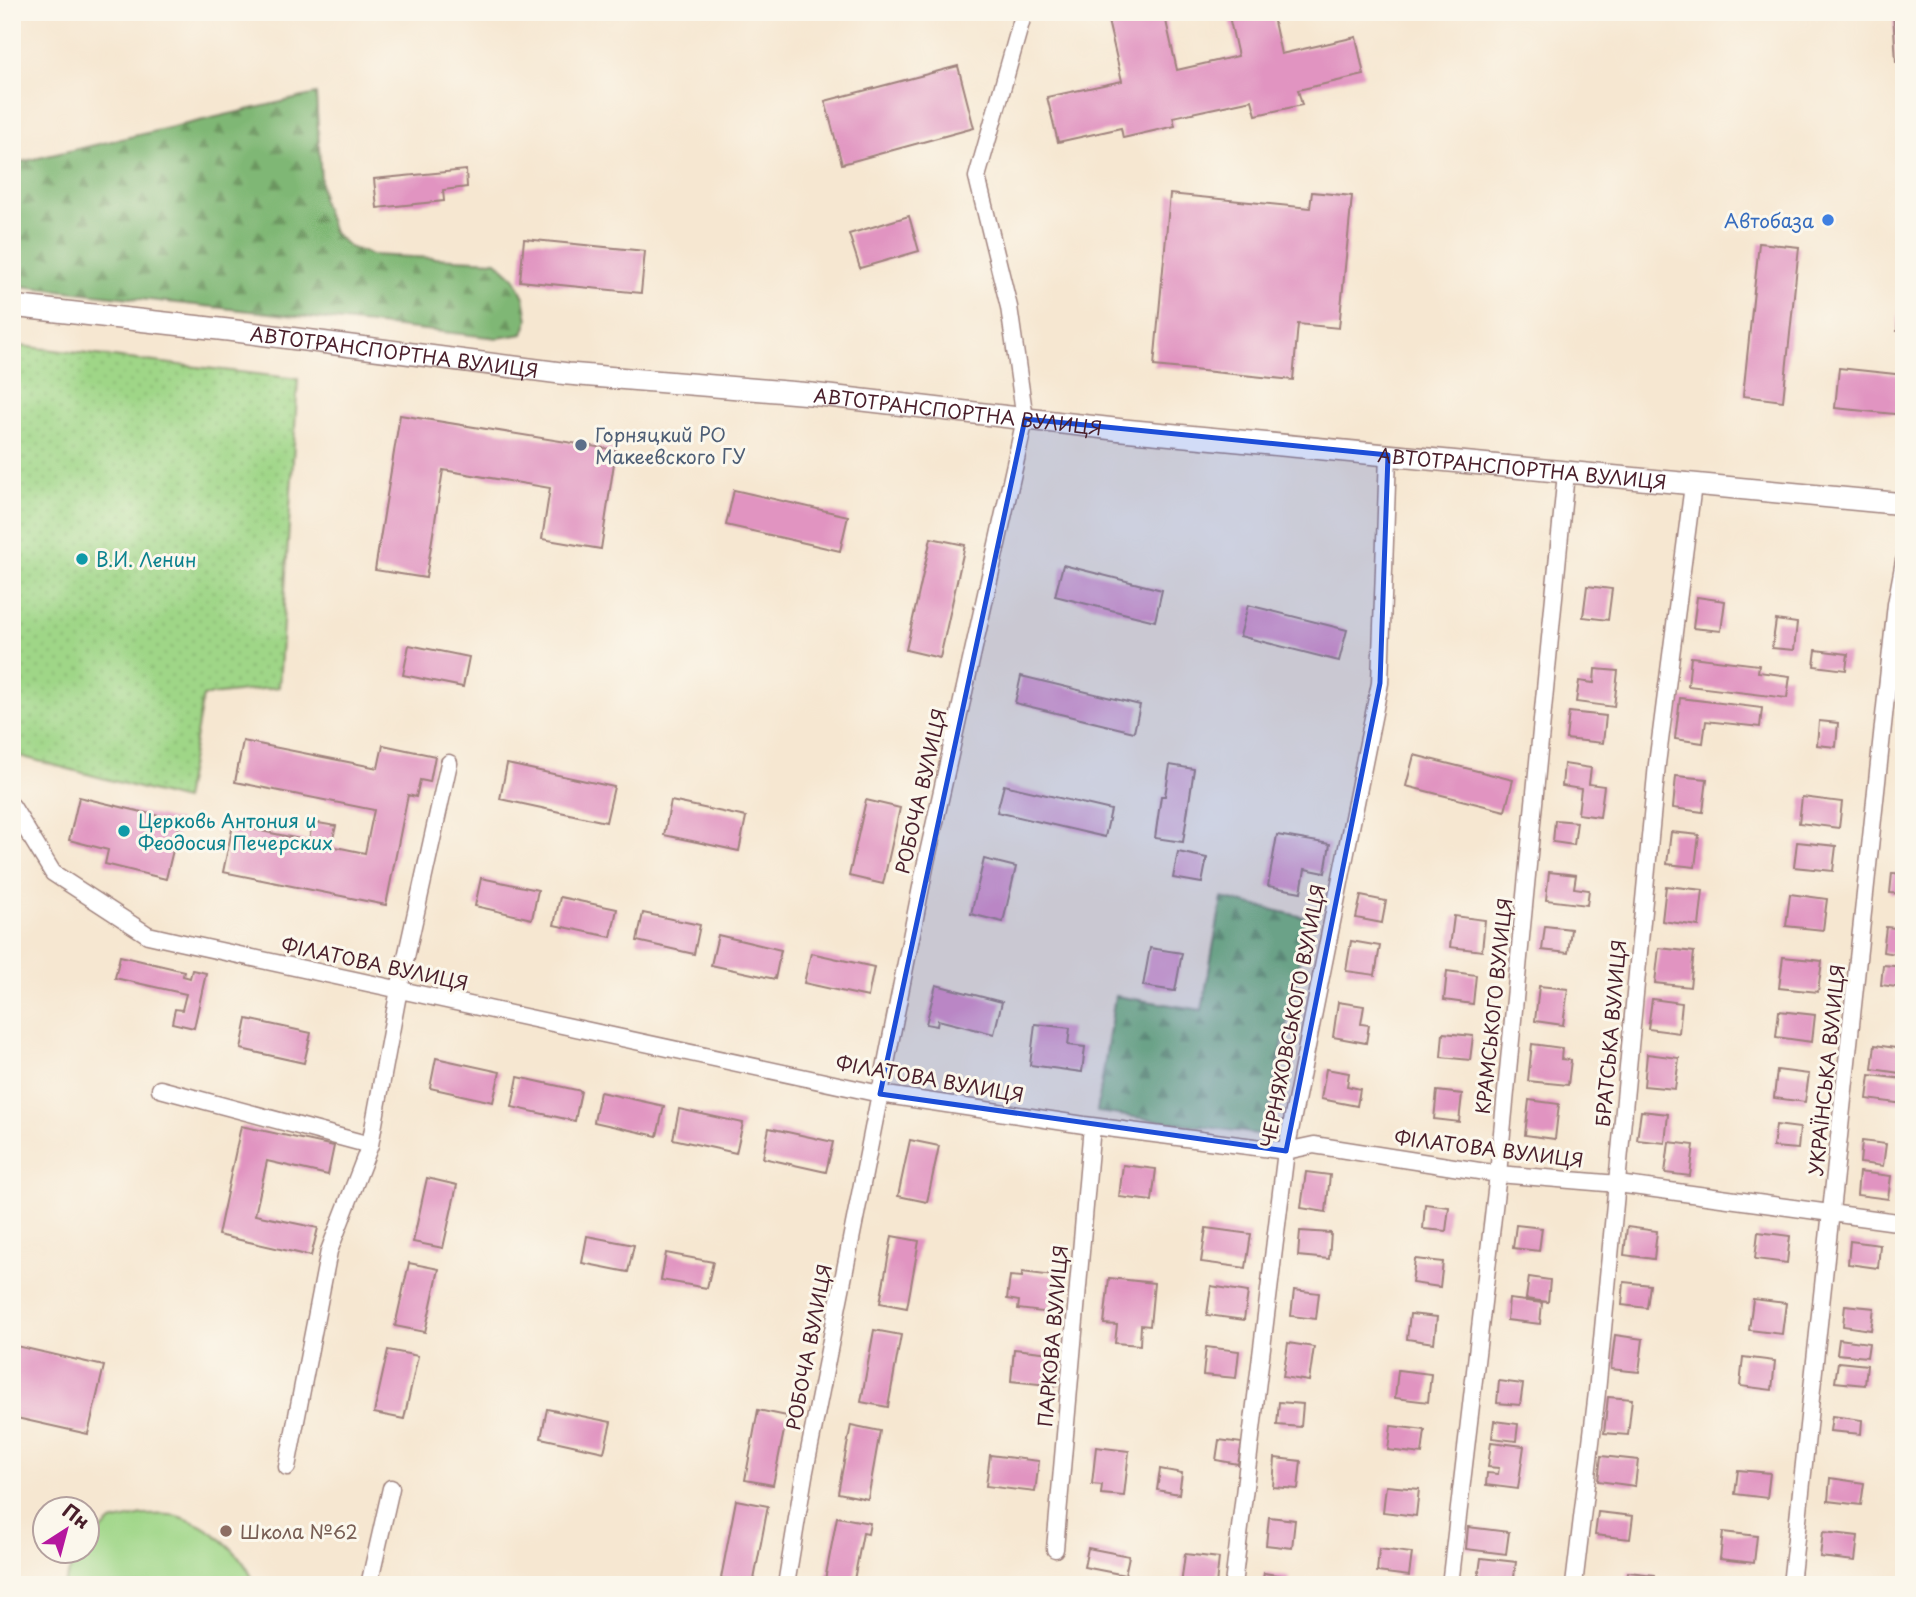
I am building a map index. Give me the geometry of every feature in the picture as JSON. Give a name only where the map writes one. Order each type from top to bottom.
[{"type":"main road","name":"АВТОТРАНСПОРТНА ВУЛИЦЯ","points":[[12,306],[228,330],[568,374],[811,394],[1025,419],[1904,504]]},
{"type":"street","name":"РОБОЧА ВУЛИЦЯ","points":[[786,1585],[806,1463],[926,862],[1025,419],[1009,307],[977,177],[1024,12]]},
{"type":"street","name":"ЧЕРНЯХОВСЬКОГО ВУЛИЦЯ","points":[[1233,1585],[1286,1151],[1380,683],[1388,455]]},
{"type":"street","name":"КРАМСЬКОГО ВУЛИЦЯ","points":[[1450,1585],[1498,1174],[1566,473]]},
{"type":"street","name":"БРАТСЬКА ВУЛИЦЯ","points":[[1574,1585],[1597,1392],[1657,764],[1693,485]]},
{"type":"street","name":"УКРАЇНСЬКА ВУЛИЦЯ","points":[[1791,1585],[1896,604],[1904,561]]},
{"type":"street","points":[[287,1468],[329,1251],[370,1144],[399,989],[449,763]]},
{"type":"street","name":"ФІЛАТОВА ВУЛИЦЯ","points":[[12,806],[53,873],[148,934],[880,1094],[1092,1126],[1286,1151],[1314,1145],[1498,1174],[1618,1184],[1904,1223]]},
{"type":"street","points":[[160,1089],[370,1144]]},
{"type":"street","name":"ПАРКОВА ВУЛИЦЯ","points":[[1055,1549],[1092,1126]]},
{"type":"street","points":[[369,1585],[391,1488]]},
{"type":"highlighted area","points":[[1025,419],[1388,455],[1380,683],[1286,1151],[880,1094]]},
{"type":"green space","points":[[316,94],[322,200],[333,232],[349,247],[371,255],[496,261],[514,277],[524,297],[528,320],[523,334],[498,338],[12,285],[12,164]]},
{"type":"green space","points":[[12,345],[298,379],[279,687],[203,696],[184,800],[12,754]]},
{"type":"green space","points":[[1222,898],[1308,918],[1264,1135],[1097,1112],[1115,996],[1202,1010]]},
{"type":"green space","points":[[165,1514],[189,1520],[213,1533],[234,1551],[255,1585],[63,1585],[72,1566],[102,1566],[102,1530],[111,1522],[143,1515]]},
{"type":"building","points":[[1106,12],[1164,12],[1177,70],[1238,56],[1228,12],[1272,12],[1281,54],[1356,37],[1364,75],[1298,90],[1302,105],[1256,115],[1252,100],[1173,117],[1175,126],[1123,138],[1121,128],[1058,142],[1047,97],[1122,81]]},
{"type":"building","points":[[1893,12],[1904,12],[1904,62],[1896,62]]},
{"type":"building","points":[[958,66],[974,128],[842,164],[825,101]]},
{"type":"building","points":[[466,170],[467,187],[443,190],[444,201],[377,208],[374,179]]},
{"type":"building","points":[[1312,192],[1352,196],[1339,328],[1298,324],[1293,380],[1154,366],[1170,194],[1310,208]]},
{"type":"building","points":[[909,216],[919,251],[860,268],[849,234]]},
{"type":"building","points":[[524,239],[645,251],[641,293],[520,281]]},
{"type":"building","points":[[1759,243],[1799,247],[1783,401],[1743,396]]},
{"type":"building","points":[[1902,284],[1904,331],[1897,331]]},
{"type":"building","points":[[1839,368],[1904,375],[1904,415],[1835,408]]},
{"type":"building","points":[[400,415],[616,450],[601,549],[542,539],[550,488],[443,470],[426,578],[375,570]]},
{"type":"building","points":[[734,490],[848,516],[840,551],[726,525]]},
{"type":"building","points":[[931,538],[965,545],[940,658],[906,650]]},
{"type":"building","points":[[1063,565],[1162,590],[1155,621],[1055,596]]},
{"type":"building","points":[[1587,586],[1612,589],[1608,620],[1583,617]]},
{"type":"building","points":[[1697,597],[1725,601],[1721,631],[1693,628]]},
{"type":"building","points":[[1248,605],[1347,630],[1339,661],[1240,636]]},
{"type":"building","points":[[1776,620],[1797,623],[1794,650],[1772,648]]},
{"type":"building","points":[[409,645],[469,657],[463,687],[403,675]]},
{"type":"building","points":[[1816,650],[1848,654],[1846,670],[1814,666]]},
{"type":"building","points":[[1691,657],[1759,665],[1758,672],[1790,676],[1787,698],[1688,686]]},
{"type":"building","points":[[1595,669],[1618,671],[1614,707],[1576,702],[1579,681],[1594,683]]},
{"type":"building","points":[[1021,676],[1140,705],[1134,732],[1015,703]]},
{"type":"building","points":[[1680,698],[1762,708],[1760,727],[1706,721],[1703,743],[1675,739]]},
{"type":"building","points":[[1569,712],[1606,716],[1603,743],[1566,739]]},
{"type":"building","points":[[1819,721],[1838,723],[1836,747],[1817,745]]},
{"type":"building","points":[[243,741],[378,768],[383,745],[435,756],[430,782],[420,780],[416,797],[408,795],[386,905],[223,872],[233,825],[309,841],[312,822],[336,826],[331,846],[365,853],[374,810],[235,782]]},
{"type":"building","points":[[1414,755],[1513,780],[1505,811],[1406,786]]},
{"type":"building","points":[[507,764],[614,787],[606,822],[500,799]]},
{"type":"building","points":[[1564,764],[1591,768],[1589,784],[1604,786],[1600,817],[1578,814],[1581,789],[1562,786]]},
{"type":"building","points":[[1170,765],[1194,769],[1183,842],[1155,838],[1161,796],[1165,796]]},
{"type":"building","points":[[1676,776],[1707,779],[1703,812],[1673,808]]},
{"type":"building","points":[[1004,785],[1111,810],[1105,837],[997,812]]},
{"type":"building","name":"Церковь Антония и Феодосия Печерских","points":[[79,797],[180,821],[166,879],[105,864],[108,850],[69,840]]},
{"type":"building","points":[[1802,797],[1842,802],[1839,828],[1799,823]]},
{"type":"building","points":[[866,800],[900,808],[883,884],[849,876]]},
{"type":"building","points":[[671,801],[746,817],[739,851],[664,835]]},
{"type":"building","points":[[1555,820],[1577,822],[1574,845],[1553,842]]},
{"type":"building","points":[[1671,832],[1699,835],[1695,867],[1667,864]]},
{"type":"building","points":[[1277,835],[1330,844],[1325,873],[1305,869],[1301,892],[1268,886]]},
{"type":"building","points":[[1797,842],[1836,846],[1833,871],[1794,867]]},
{"type":"building","points":[[1178,852],[1207,858],[1202,883],[1173,878]]},
{"type":"building","points":[[984,859],[1016,867],[1003,922],[971,914]]},
{"type":"building","points":[[1549,872],[1576,875],[1574,888],[1589,890],[1587,905],[1546,900]]},
{"type":"building","points":[[1892,873],[1904,874],[1904,894],[1890,893]]},
{"type":"building","points":[[481,878],[538,890],[532,919],[475,906]]},
{"type":"building","points":[[1666,886],[1703,890],[1699,926],[1662,921]]},
{"type":"building","points":[[1790,894],[1827,899],[1823,930],[1786,926]]},
{"type":"building","points":[[1361,896],[1386,901],[1382,923],[1356,918]]},
{"type":"building","points":[[560,897],[617,909],[611,937],[554,925]]},
{"type":"building","points":[[643,913],[700,925],[694,954],[637,941]]},
{"type":"building","points":[[1454,916],[1485,920],[1482,951],[1450,947]]},
{"type":"building","points":[[1545,926],[1571,929],[1568,953],[1542,950]]},
{"type":"building","points":[[1886,927],[1904,929],[1904,955],[1883,952]]},
{"type":"building","points":[[718,935],[781,950],[775,979],[711,965]]},
{"type":"building","points":[[1351,941],[1380,946],[1375,975],[1346,971]]},
{"type":"building","points":[[1150,948],[1182,953],[1175,991],[1143,986]]},
{"type":"building","points":[[1659,948],[1694,952],[1690,987],[1655,983]]},
{"type":"building","points":[[811,953],[874,967],[868,997],[804,983]]},
{"type":"building","points":[[120,956],[184,971],[183,976],[190,978],[192,970],[206,973],[194,1028],[172,1023],[175,1009],[182,1010],[186,994],[115,978]]},
{"type":"building","points":[[1783,957],[1822,961],[1818,992],[1779,988]]},
{"type":"building","points":[[1883,965],[1904,967],[1904,988],[1881,985]]},
{"type":"building","points":[[1447,971],[1476,975],[1473,1004],[1444,1000]]},
{"type":"building","points":[[936,985],[1002,1002],[994,1034],[938,1020],[937,1026],[926,1024]]},
{"type":"building","points":[[1539,986],[1568,989],[1563,1025],[1535,1021]]},
{"type":"building","points":[[1652,999],[1682,1003],[1679,1033],[1648,1029]]},
{"type":"building","points":[[1338,1002],[1364,1006],[1361,1024],[1369,1025],[1366,1043],[1333,1037]]},
{"type":"building","points":[[1779,1011],[1815,1015],[1812,1042],[1776,1037]]},
{"type":"building","points":[[247,1019],[311,1033],[304,1063],[241,1049]]},
{"type":"building","points":[[1035,1024],[1070,1028],[1068,1045],[1085,1047],[1082,1072],[1030,1065]]},
{"type":"building","points":[[1443,1033],[1473,1036],[1470,1060],[1441,1057]]},
{"type":"building","points":[[1532,1044],[1562,1048],[1561,1059],[1571,1060],[1568,1085],[1528,1081]]},
{"type":"building","points":[[1875,1045],[1903,1049],[1900,1073],[1872,1069]]},
{"type":"building","points":[[1647,1054],[1679,1058],[1675,1089],[1644,1086]]},
{"type":"building","points":[[436,1058],[500,1072],[493,1102],[430,1088]]},
{"type":"building","points":[[1326,1069],[1349,1073],[1347,1086],[1360,1089],[1357,1106],[1321,1099]]},
{"type":"building","points":[[1777,1070],[1809,1074],[1805,1102],[1774,1098]]},
{"type":"building","points":[[1870,1075],[1904,1079],[1904,1104],[1867,1099]]},
{"type":"building","points":[[518,1077],[581,1091],[575,1121],[512,1107]]},
{"type":"building","points":[[1437,1091],[1462,1094],[1459,1122],[1434,1119]]},
{"type":"building","points":[[600,1092],[664,1106],[657,1136],[594,1122]]},
{"type":"building","points":[[1529,1100],[1559,1104],[1555,1139],[1525,1135]]},
{"type":"building","points":[[679,1109],[743,1123],[736,1153],[673,1139]]},
{"type":"building","points":[[1641,1111],[1668,1114],[1665,1143],[1637,1140]]},
{"type":"building","points":[[1776,1125],[1800,1128],[1798,1149],[1773,1147]]},
{"type":"building","points":[[241,1126],[334,1146],[328,1175],[267,1161],[255,1215],[318,1228],[311,1256],[218,1235]]},
{"type":"building","points":[[769,1128],[833,1142],[826,1172],[763,1158]]},
{"type":"building","points":[[910,1140],[939,1146],[927,1202],[898,1196]]},
{"type":"building","points":[[1862,1141],[1886,1144],[1883,1166],[1860,1163]]},
{"type":"building","points":[[1669,1142],[1694,1145],[1690,1176],[1665,1173]]},
{"type":"building","points":[[1123,1165],[1156,1169],[1152,1201],[1119,1197]]},
{"type":"building","points":[[1306,1172],[1330,1175],[1326,1212],[1301,1208]]},
{"type":"building","points":[[1859,1172],[1891,1176],[1888,1199],[1857,1195]]},
{"type":"building","points":[[427,1178],[457,1185],[443,1248],[413,1242]]},
{"type":"building","points":[[1425,1204],[1449,1207],[1446,1231],[1423,1229]]},
{"type":"building","points":[[1516,1225],[1542,1228],[1539,1251],[1513,1248]]},
{"type":"building","points":[[1627,1227],[1657,1231],[1654,1259],[1624,1255]]},
{"type":"building","points":[[1206,1228],[1251,1234],[1246,1268],[1201,1262]]},
{"type":"building","points":[[1300,1231],[1331,1233],[1329,1259],[1298,1256]]},
{"type":"building","points":[[1758,1232],[1790,1236],[1787,1263],[1755,1259]]},
{"type":"building","points":[[587,1236],[634,1245],[628,1272],[582,1263]]},
{"type":"building","points":[[892,1236],[919,1241],[907,1308],[880,1303]]},
{"type":"building","points":[[1850,1241],[1880,1245],[1878,1268],[1848,1264]]},
{"type":"building","points":[[666,1253],[713,1262],[707,1288],[661,1280]]},
{"type":"building","points":[[1415,1259],[1443,1262],[1440,1287],[1412,1283]]},
{"type":"building","points":[[409,1263],[439,1269],[425,1332],[395,1326]]},
{"type":"building","points":[[1022,1272],[1054,1276],[1050,1313],[1018,1309],[1019,1301],[1007,1299],[1010,1276],[1022,1277]]},
{"type":"building","points":[[1529,1277],[1550,1280],[1548,1302],[1526,1299]]},
{"type":"building","points":[[1109,1278],[1154,1283],[1150,1326],[1141,1325],[1140,1345],[1115,1343],[1117,1325],[1104,1324]]},
{"type":"building","points":[[1624,1282],[1650,1285],[1647,1308],[1622,1305]]},
{"type":"building","points":[[1211,1286],[1248,1292],[1244,1320],[1207,1315]]},
{"type":"building","points":[[1294,1290],[1319,1293],[1316,1319],[1291,1316]]},
{"type":"building","points":[[1509,1299],[1542,1303],[1540,1324],[1507,1320]]},
{"type":"building","points":[[1753,1299],[1786,1303],[1782,1334],[1749,1330]]},
{"type":"building","points":[[1845,1305],[1874,1308],[1871,1330],[1843,1326]]},
{"type":"building","points":[[1410,1314],[1437,1317],[1434,1343],[1407,1339]]},
{"type":"building","points":[[874,1330],[901,1335],[888,1407],[861,1402]]},
{"type":"building","points":[[1615,1335],[1643,1339],[1639,1372],[1611,1369]]},
{"type":"building","points":[[1839,1339],[1869,1343],[1867,1357],[1837,1354]]},
{"type":"building","points":[[1288,1343],[1314,1347],[1309,1381],[1283,1377]]},
{"type":"building","points":[[12,1345],[104,1366],[88,1434],[12,1417]]},
{"type":"building","points":[[1206,1347],[1239,1351],[1236,1378],[1203,1375]]},
{"type":"building","points":[[1014,1349],[1060,1354],[1057,1386],[1011,1381]]},
{"type":"building","points":[[388,1350],[418,1356],[404,1419],[374,1413]]},
{"type":"building","points":[[1743,1357],[1775,1361],[1772,1390],[1740,1386]]},
{"type":"building","points":[[1838,1362],[1867,1365],[1865,1385],[1835,1382]]},
{"type":"building","points":[[1398,1370],[1431,1374],[1428,1402],[1395,1398]]},
{"type":"building","points":[[1499,1381],[1523,1384],[1520,1405],[1497,1403]]},
{"type":"building","points":[[1608,1397],[1632,1399],[1628,1435],[1604,1433]]},
{"type":"building","points":[[1279,1402],[1303,1404],[1301,1427],[1277,1425]]},
{"type":"building","points":[[547,1409],[611,1422],[604,1452],[541,1438]]},
{"type":"building","points":[[758,1410],[787,1416],[773,1485],[745,1480]]},
{"type":"building","points":[[1832,1416],[1862,1420],[1861,1434],[1830,1431]]},
{"type":"building","points":[[1494,1421],[1518,1424],[1516,1441],[1492,1438]]},
{"type":"building","points":[[851,1425],[880,1431],[868,1499],[838,1493]]},
{"type":"building","points":[[1391,1426],[1425,1430],[1422,1454],[1388,1450]]},
{"type":"building","points":[[1219,1440],[1242,1443],[1238,1464],[1216,1460]]},
{"type":"building","points":[[1491,1442],[1524,1446],[1518,1489],[1486,1485],[1487,1473],[1498,1474],[1499,1468],[1488,1467]]},
{"type":"building","points":[[1096,1447],[1129,1451],[1124,1496],[1101,1494],[1102,1485],[1092,1484]]},
{"type":"building","points":[[990,1455],[1039,1461],[1035,1492],[986,1486]]},
{"type":"building","points":[[1601,1456],[1638,1460],[1635,1486],[1598,1481]]},
{"type":"building","points":[[1275,1458],[1301,1461],[1298,1489],[1273,1487]]},
{"type":"building","points":[[1160,1469],[1182,1473],[1179,1494],[1157,1490]]},
{"type":"building","points":[[1738,1470],[1770,1473],[1767,1498],[1735,1494]]},
{"type":"building","points":[[1830,1478],[1864,1483],[1861,1505],[1828,1501]]},
{"type":"building","points":[[1386,1486],[1419,1489],[1416,1516],[1383,1512]]},
{"type":"building","points":[[736,1500],[768,1506],[753,1585],[721,1578]]},
{"type":"building","points":[[1598,1512],[1633,1516],[1630,1539],[1595,1535]]},
{"type":"building","points":[[837,1517],[870,1523],[868,1534],[863,1533],[853,1585],[824,1585]]},
{"type":"building","points":[[1269,1517],[1295,1520],[1292,1548],[1266,1545]]},
{"type":"building","points":[[1468,1527],[1509,1532],[1506,1554],[1466,1549]]},
{"type":"building","points":[[1723,1532],[1757,1536],[1754,1563],[1720,1559]]},
{"type":"building","points":[[1823,1532],[1858,1536],[1855,1561],[1820,1557]]},
{"type":"building","points":[[1088,1548],[1129,1556],[1125,1575],[1084,1567]]},
{"type":"building","points":[[1379,1549],[1412,1553],[1409,1576],[1377,1572]]},
{"type":"building","points":[[1185,1554],[1219,1558],[1216,1585],[1181,1585]]},
{"type":"building","points":[[1481,1558],[1516,1562],[1513,1585],[1489,1585],[1490,1581],[1478,1580]]},
{"type":"building","points":[[1628,1572],[1654,1575],[1653,1585],[1626,1585]]},
{"type":"building","points":[[1264,1573],[1289,1577],[1288,1585],[1262,1585]]},
{"type":"place","name":"Автобаза","points":[[1828,220]]},
{"type":"place","name":"Горняцкий РО Макеевского ГУ","points":[[581,445]]},
{"type":"place","name":"В.И. Ленин","points":[[82,559]]},
{"type":"place","name":"Церковь Антония и Феодосия Печерских","points":[[124,831]]},
{"type":"place","name":"Школа №62","points":[[226,1531]]}]
